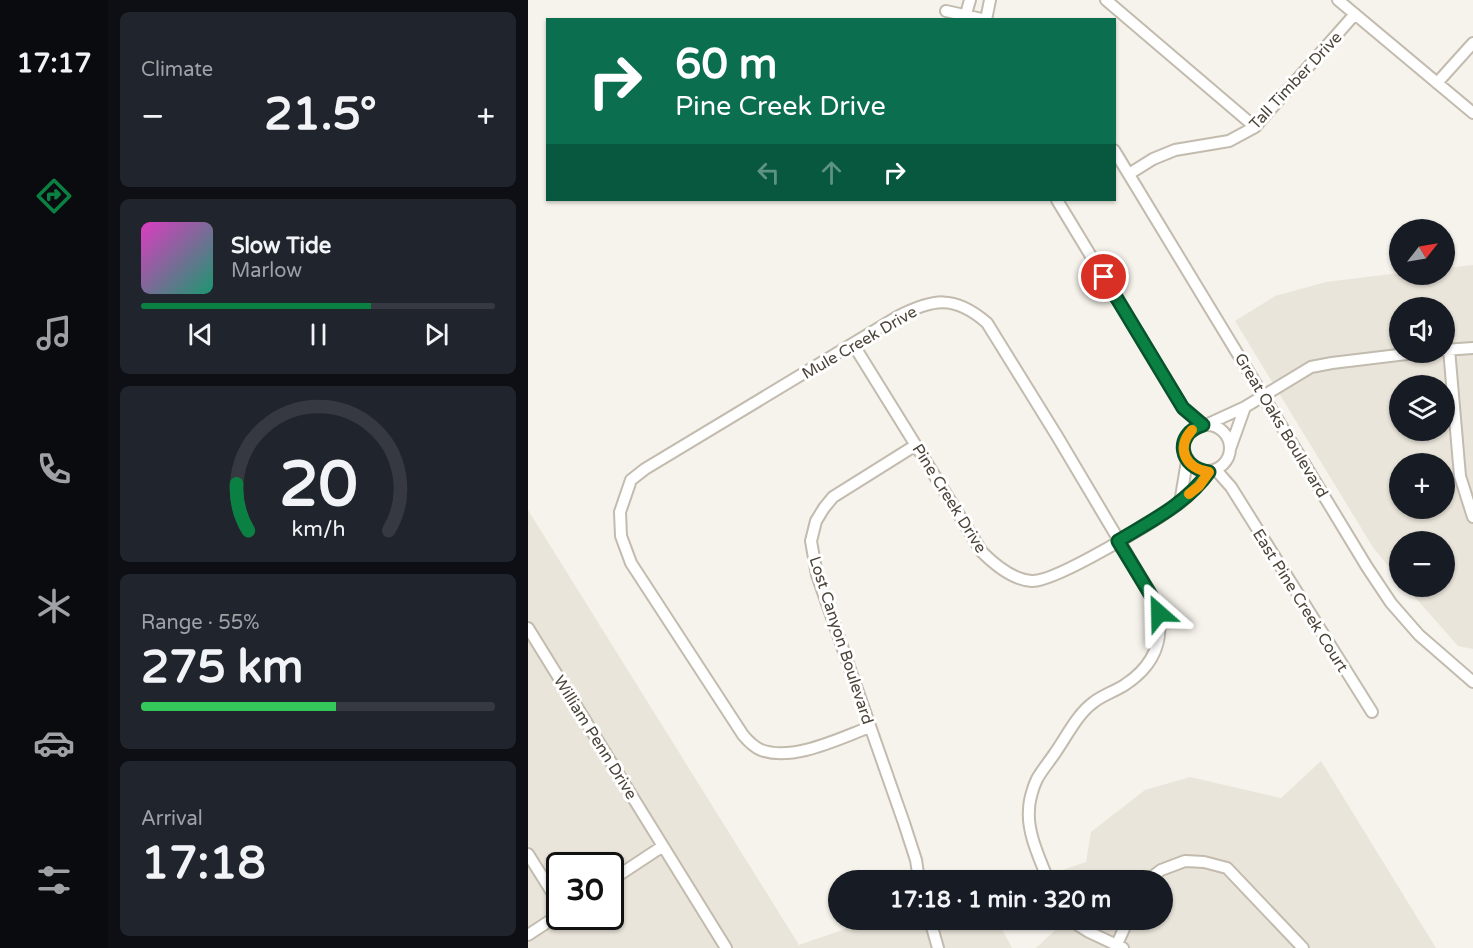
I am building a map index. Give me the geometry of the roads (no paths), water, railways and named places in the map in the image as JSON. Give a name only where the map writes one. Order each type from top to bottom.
[{"type":"street","points":[[966,14],[970,0]]},
{"type":"street","points":[[986,18],[990,0]]},
{"type":"street","points":[[1106,0],[1255,127]]},
{"type":"street","points":[[1338,0],[1473,113]]},
{"type":"street","points":[[946,11],[979,18]]},
{"type":"street","name":"Tall Timber Drive","points":[[1129,174],[1153,159],[1175,150],[1229,141],[1255,127],[1355,14]]},
{"type":"street","points":[[1437,83],[1473,43]]},
{"type":"street","name":"Great Oaks Boulevard","points":[[1116,153],[1391,603],[1419,635],[1473,682]]},
{"type":"street","points":[[1058,201],[1183,408],[1188,434]]},
{"type":"street","name":"Mule Creek Drive","points":[[870,727],[806,750],[782,754],[761,750],[751,744],[631,563],[621,536],[620,512],[631,480],[645,469],[897,317],[921,305],[944,302],[963,307],[987,323],[1155,602],[1160,625],[1157,647],[1152,659],[1127,684],[1093,703],[1076,722],[1036,780],[1029,810],[1032,837],[1044,870]]},
{"type":"street","name":"Pine Creek Drive","points":[[853,344],[982,552],[993,563],[1020,578],[1034,581],[1063,573],[1180,503],[1212,471]]},
{"type":"street","points":[[1455,349],[1473,348]]},
{"type":"street","points":[[1180,503],[1187,461],[1183,447],[1192,430],[1245,407],[1311,367],[1389,356]]},
{"type":"street","points":[[1448,363],[1460,476],[1473,517]]},
{"type":"street","points":[[1187,461],[1198,470],[1212,471],[1229,454],[1245,407]]},
{"type":"street","points":[[1183,408],[1206,424],[1222,430],[1229,442],[1229,454]]},
{"type":"street","name":"Lost Canyon Boulevard","points":[[916,445],[833,497],[816,521],[810,541],[817,575],[916,860],[918,870]]},
{"type":"street","name":"East Pine Creek Court","points":[[1229,454],[1231,488]]},
{"type":"street","name":"East Pine Creek Court","points":[[1212,471],[1231,488],[1372,712]]},
{"type":"street","name":"William Penn Drive","points":[[528,628],[726,948]]},
{"type":"street","points":[[624,872],[663,846]]},
{"type":"street","points":[[528,854],[546,883]]},
{"type":"street","points":[[1161,870],[1185,861],[1204,862],[1227,868],[1303,948]]},
{"type":"street","points":[[528,934],[546,923]]},
{"type":"street","points":[[933,930],[938,948]]},
{"type":"street","points":[[1086,930],[1120,946],[1125,930]]}]
